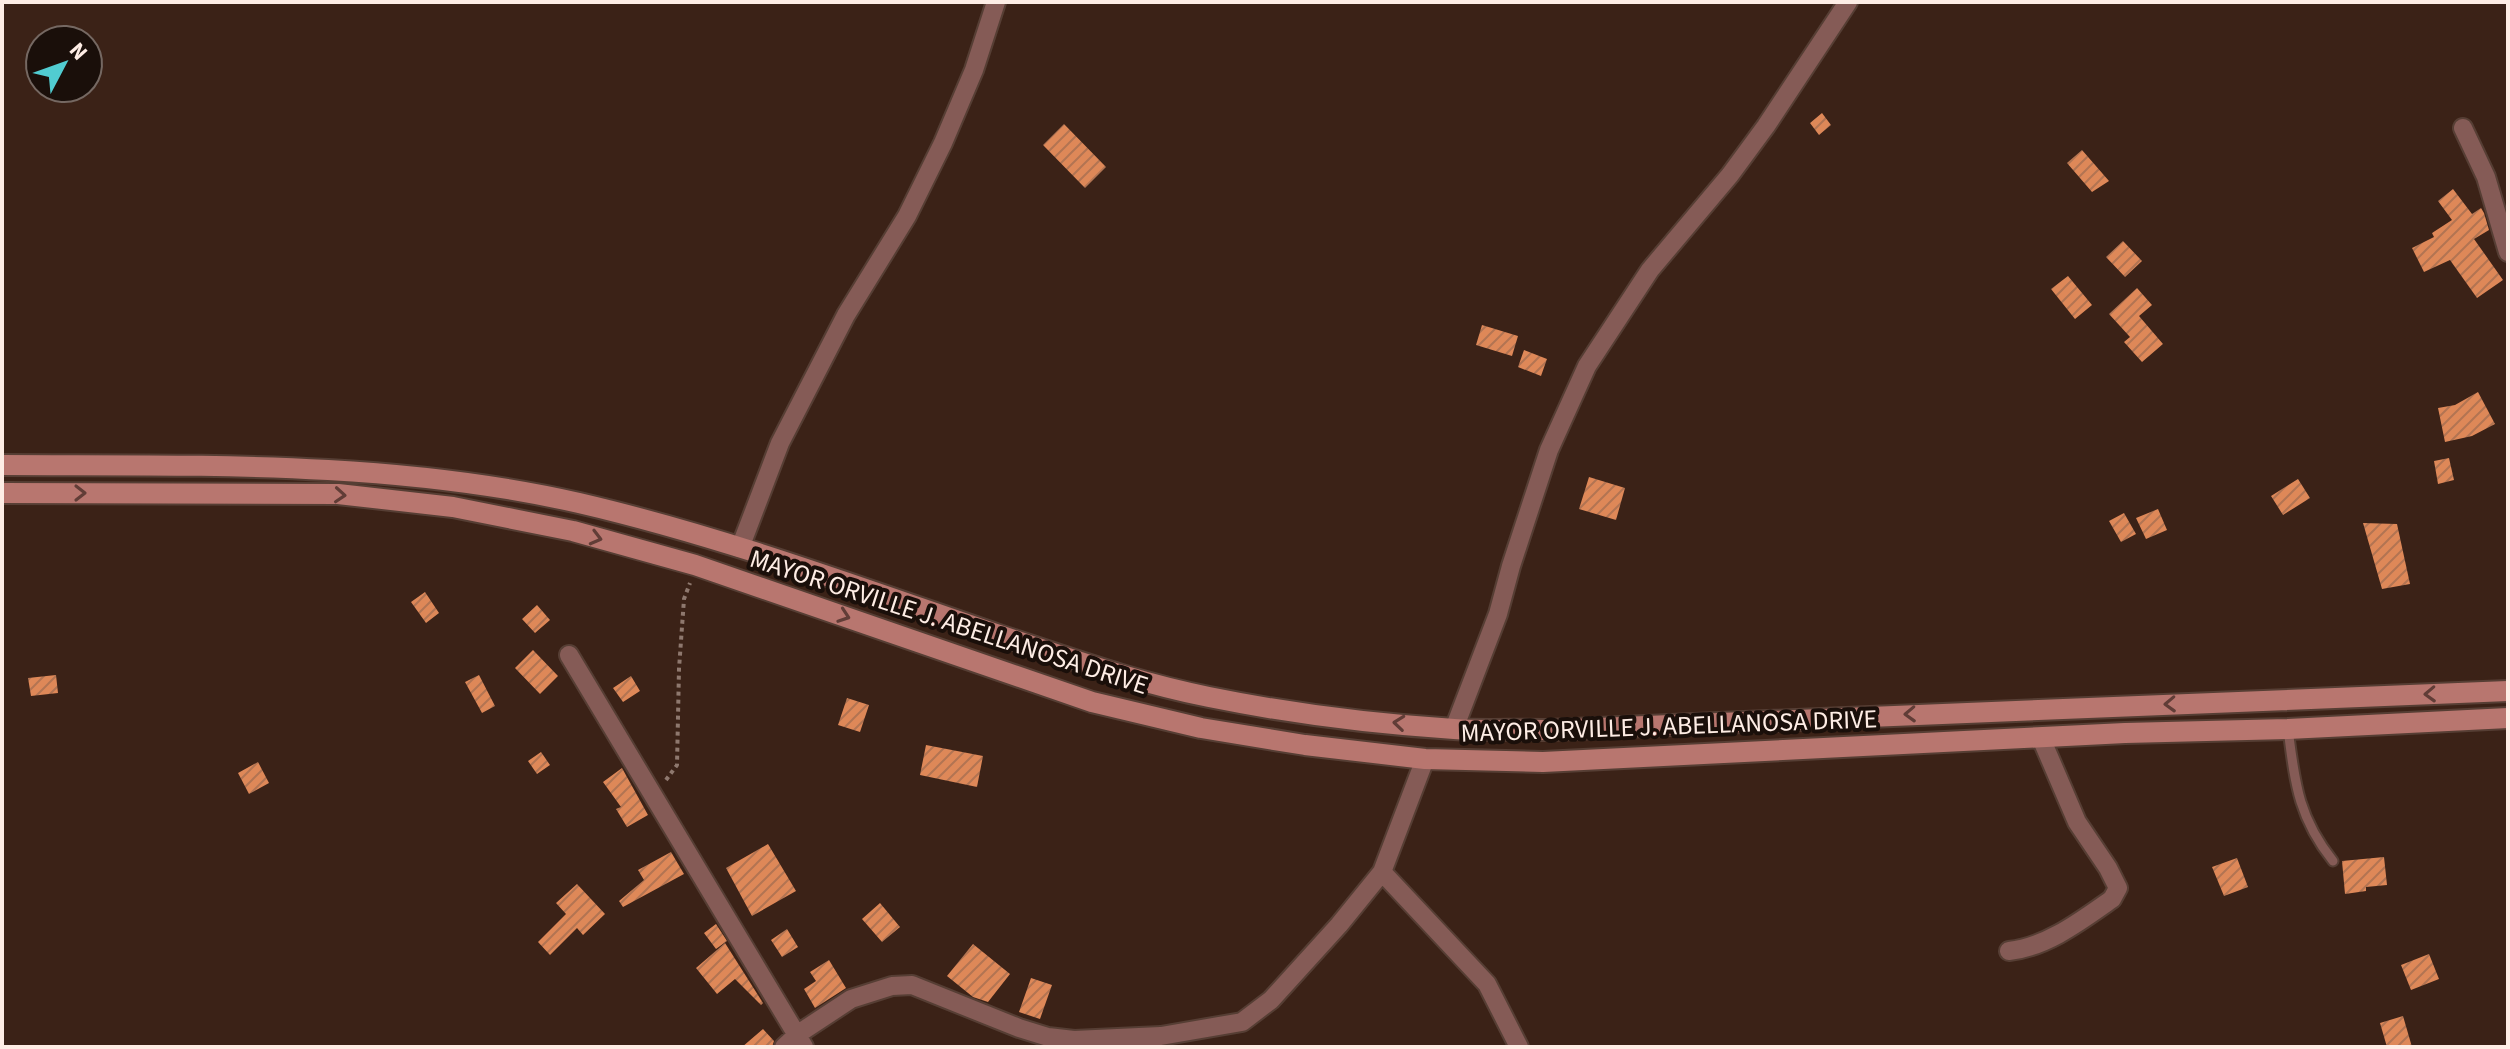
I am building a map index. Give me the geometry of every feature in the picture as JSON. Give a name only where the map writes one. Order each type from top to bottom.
[{"type":"main road","name":"MAYOR ORVILLE J. ABELLANOSA DRIVE","points":[[2,465],[323,468],[451,480],[579,503],[740,548],[1104,670],[1208,697],[1317,714],[1454,729],[1549,730],[2508,691]]},
{"type":"main road","name":"MAYOR ORVILLE J. ABELLANOSA DRIVE","points":[[2,493],[338,494],[453,507],[573,531],[695,565],[1092,702],[1201,728],[1305,745],[1425,759],[1543,762],[2125,733],[2508,718]]},
{"type":"main road","points":[[1092,702],[1104,670]]},
{"type":"main road","points":[[1711,722],[1713,753]]},
{"type":"street","points":[[740,548],[780,443],[846,315],[907,216],[943,143],[984,43],[996,2]]},
{"type":"street","points":[[1454,729],[1498,614],[1549,450],[1587,366],[1650,270],[1730,175],[1766,126],[1848,2]]},
{"type":"street","points":[[2463,128],[2486,177],[2508,252]]},
{"type":"street","points":[[569,655],[801,1040]]},
{"type":"street","points":[[2009,951],[2045,940],[2112,899],[2118,888],[2077,822],[2041,738]]},
{"type":"street","points":[[784,1047],[801,1040],[851,999],[892,986],[912,985],[1048,1037],[1094,1041],[1161,1036],[1242,1022],[1255,1015],[1281,990],[1382,872],[1425,759]]},
{"type":"street","points":[[1382,872],[1487,984],[1519,1047]]},
{"type":"lane","points":[[2288,729],[2294,781],[2308,825],[2333,861]]},
{"type":"path","points":[[651,793],[668,779],[677,765],[676,720],[684,599],[695,565]]},
{"type":"building","points":[[1822,113],[1831,125],[1819,135],[1810,123]]},
{"type":"building","points":[[1064,124],[1106,167],[1085,188],[1043,145]]},
{"type":"building","points":[[2082,150],[2109,181],[2092,192],[2067,163]]},
{"type":"building","points":[[2453,189],[2472,214],[2481,208],[2484,213],[2489,230],[2474,239],[2503,280],[2477,298],[2450,260],[2424,272],[2412,248],[2434,237],[2432,233],[2452,220],[2438,201]]},
{"type":"building","points":[[2123,241],[2142,261],[2125,277],[2106,257]]},
{"type":"building","points":[[2068,276],[2092,305],[2075,319],[2051,289]]},
{"type":"building","points":[[2137,288],[2152,305],[2139,316],[2163,344],[2142,362],[2124,342],[2130,337],[2109,314]]},
{"type":"building","points":[[1482,325],[1518,336],[1512,356],[1476,345]]},
{"type":"building","points":[[1524,350],[1547,359],[1541,376],[1518,367]]},
{"type":"building","points":[[2478,392],[2495,424],[2472,436],[2445,442],[2438,408],[2455,405]]},
{"type":"building","points":[[2449,458],[2454,480],[2438,484],[2434,461]]},
{"type":"building","points":[[1589,477],[1625,488],[1616,520],[1579,509]]},
{"type":"building","points":[[2298,479],[2310,498],[2283,515],[2271,496]]},
{"type":"building","points":[[2158,509],[2167,530],[2146,539],[2136,518]]},
{"type":"building","points":[[2124,513],[2136,534],[2121,542],[2109,521]]},
{"type":"building","points":[[2363,523],[2397,524],[2410,584],[2382,589]]},
{"type":"building","points":[[425,592],[439,613],[426,623],[411,602]]},
{"type":"building","points":[[537,605],[550,620],[535,633],[522,619]]},
{"type":"building","points":[[533,650],[558,676],[540,694],[515,668]]},
{"type":"building","points":[[56,675],[58,693],[31,696],[28,678]]},
{"type":"building","points":[[479,675],[495,706],[482,713],[465,682]]},
{"type":"building","points":[[631,676],[640,691],[623,702],[613,688]]},
{"type":"building","points":[[847,698],[869,705],[860,732],[838,725]]},
{"type":"building","points":[[926,745],[983,756],[977,787],[920,775]]},
{"type":"building","points":[[541,752],[550,765],[537,774],[528,761]]},
{"type":"building","points":[[258,762],[269,783],[249,794],[238,773]]},
{"type":"building","points":[[622,768],[648,815],[627,827],[616,809],[621,807],[603,782]]},
{"type":"building","points":[[768,844],[796,891],[752,916],[726,868]]},
{"type":"building","points":[[671,852],[684,874],[623,907],[619,901],[644,880],[638,870]]},
{"type":"building","points":[[2384,857],[2387,885],[2366,887],[2366,891],[2345,894],[2342,861]]},
{"type":"building","points":[[2237,858],[2248,887],[2224,896],[2212,867]]},
{"type":"building","points":[[577,884],[605,914],[583,935],[577,928],[550,955],[538,942],[566,914],[556,903]]},
{"type":"building","points":[[880,903],[900,927],[882,942],[862,919]]},
{"type":"building","points":[[716,924],[727,941],[716,949],[704,933]]},
{"type":"building","points":[[787,929],[798,947],[782,957],[771,940]]},
{"type":"building","points":[[725,943],[763,1003],[761,1005],[735,979],[717,994],[696,968]]},
{"type":"building","points":[[973,944],[1010,974],[988,1002],[973,997],[947,976]]},
{"type":"building","points":[[2429,954],[2439,979],[2411,990],[2401,965]]},
{"type":"building","points":[[829,960],[846,988],[815,1008],[804,989],[816,981],[810,972]]},
{"type":"building","points":[[1031,978],[1052,985],[1040,1019],[1019,1012]]},
{"type":"building","points":[[2403,1016],[2412,1047],[2387,1047],[2380,1023]]},
{"type":"building","points":[[763,1029],[774,1041],[772,1047],[742,1047]]}]
